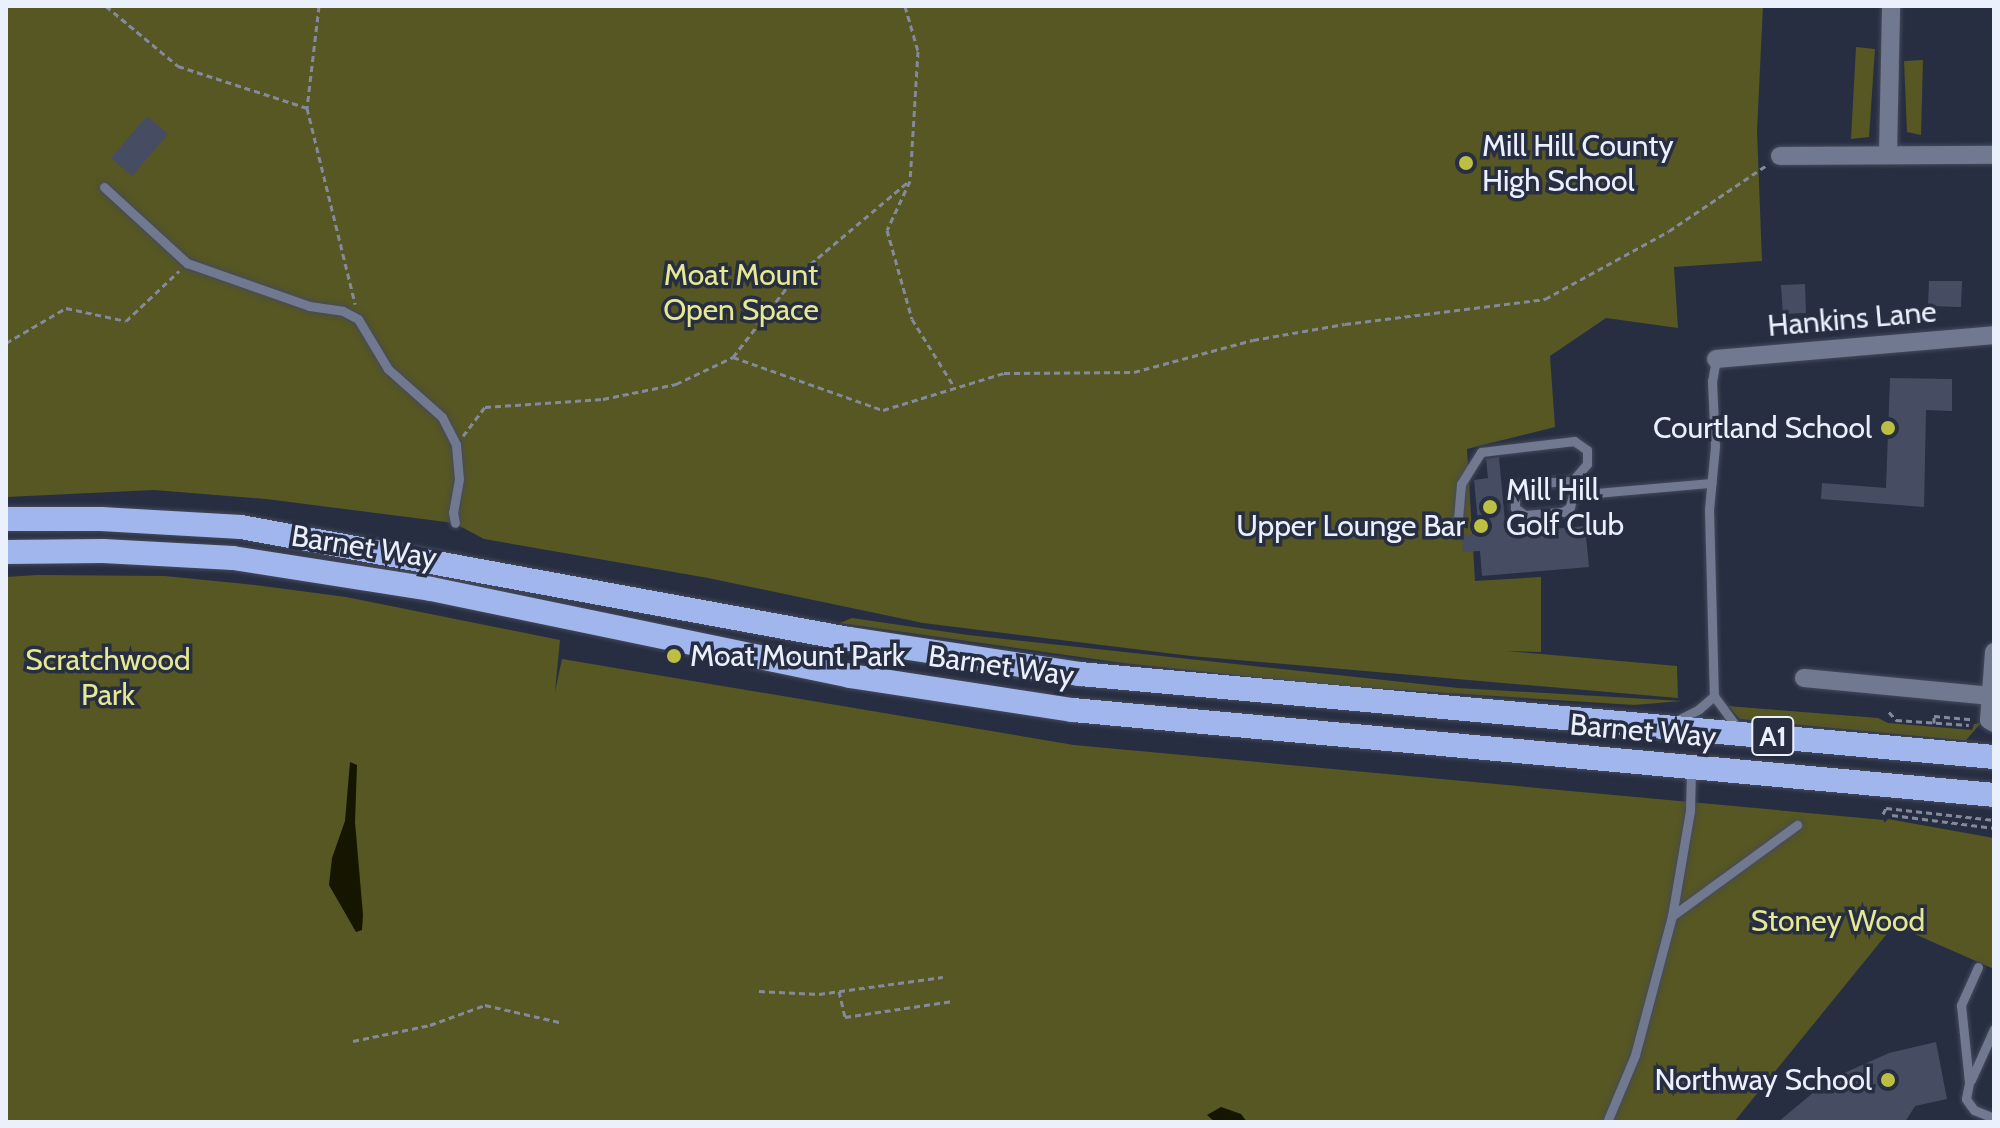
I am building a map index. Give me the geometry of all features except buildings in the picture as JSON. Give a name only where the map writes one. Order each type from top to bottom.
[{"type":"highway","name":"Barnet Way","points":[[6,519],[101,519],[241,527],[849,639],[1080,674],[1994,757]]},
{"type":"highway","name":"Barnet Way","points":[[6,552],[103,551],[233,558],[431,589],[850,676],[1073,710],[1994,795]]},
{"type":"street","points":[[1888,154],[1891,6]]},
{"type":"street","points":[[1780,156],[1994,155]]},
{"type":"street","name":"Hankins Lane","points":[[1716,359],[1994,335]]},
{"type":"street","points":[[1987,721],[1994,652]]},
{"type":"street","points":[[1804,678],[1991,696]]},
{"type":"lane","points":[[104,187],[187,263],[309,306],[343,311],[358,319],[388,369],[442,417],[456,445],[459,479],[453,512],[455,523]]},
{"type":"lane","points":[[1716,359],[1712,381],[1715,446],[1711,483],[1714,696],[1741,734]]},
{"type":"lane","points":[[1457,530],[1461,484],[1481,452],[1574,441],[1587,450],[1587,464],[1572,481],[1521,484],[1515,495],[1515,508],[1525,515],[1563,512],[1570,507],[1572,481]]},
{"type":"lane","points":[[1573,495],[1711,483]]},
{"type":"lane","points":[[1665,727],[1699,709],[1714,696]]},
{"type":"lane","points":[[1607,1122],[1635,1055],[1672,916],[1690,811],[1690,768]]},
{"type":"lane","points":[[1672,916],[1797,825]]},
{"type":"lane","points":[[1969,1083],[1961,1005],[1978,967]]},
{"type":"lane","points":[[1994,1029],[1969,1083],[1966,1099],[1974,1110],[1994,1118]]},
{"type":"path","points":[[106,6],[178,66],[307,108]]},
{"type":"path","points":[[319,6],[307,108],[358,319]]},
{"type":"path","points":[[905,6],[918,51],[910,181],[887,230],[912,319],[955,388]]},
{"type":"path","points":[[733,357],[883,410],[1004,373],[1134,372],[1253,340],[1345,324],[1545,299],[1669,231],[1780,156]]},
{"type":"path","points":[[456,445],[485,407],[603,399],[676,384],[733,357],[795,277],[910,181]]},
{"type":"path","points":[[6,343],[66,308],[126,321],[187,263]]},
{"type":"path","points":[[1889,712],[1896,720],[1969,725]]},
{"type":"path","points":[[1934,723],[1934,716],[1987,721]]},
{"type":"path","points":[[1883,814],[1886,808],[1994,820]]},
{"type":"path","points":[[1892,815],[1994,828]]},
{"type":"path","points":[[759,991],[839,991],[943,977]]},
{"type":"path","points":[[839,991],[845,1017],[953,1001]]},
{"type":"path","points":[[353,1041],[430,1025],[485,1005],[559,1022]]},
{"type":"green space","name":"Moat Mount Open Space","points":[[6,6],[1763,6],[1757,131],[1762,261],[1674,267],[1678,328],[1606,318],[1550,356],[1555,427],[1467,449],[1475,581],[1541,577],[1541,652],[1507,651],[1677,666],[1678,698],[1191,656],[923,623],[708,578],[484,539],[454,523],[266,499],[154,490],[6,497]]},
{"type":"green space","points":[[1856,47],[1875,49],[1869,137],[1851,139]]},
{"type":"green space","points":[[1923,60],[1921,135],[1907,132],[1904,61]]},
{"type":"green space","points":[[165,576],[255,585],[346,597],[560,640],[555,692],[562,659],[1074,745],[1884,820],[1884,823],[1888,819],[1994,838],[1994,969],[1894,925],[1734,1122],[6,1122],[6,577]]},
{"type":"green space","points":[[852,618],[968,635],[1458,688],[1682,701],[1634,705],[1338,686],[1123,663],[840,623]]},
{"type":"green space","points":[[1728,706],[1878,718],[1888,723],[1972,730],[1974,724],[1981,723],[1966,740],[1960,740],[1740,719]]},
{"type":"shaded area","points":[[350,762],[357,765],[355,822],[363,915],[362,930],[356,932],[329,885],[332,858],[345,821]]},
{"type":"shaded area","points":[[1221,1107],[1241,1114],[1247,1122],[1215,1122],[1207,1115]]},
{"type":"place","name":"Mill Hill County High School","points":[[1466,163]]},
{"type":"place","name":"Courtland School","points":[[1888,428]]},
{"type":"place","name":"Mill Hill Golf Club","points":[[1490,507]]},
{"type":"place","name":"Upper Lounge Bar","points":[[1481,526]]},
{"type":"place","name":"Moat Mount Park","points":[[674,656]]},
{"type":"place","name":"Northway School","points":[[1888,1080]]},
{"type":"park label","name":"Scratchwood Park","points":[[108,677]]},
{"type":"park label","name":"Stoney Wood","points":[[1838,921]]}]
